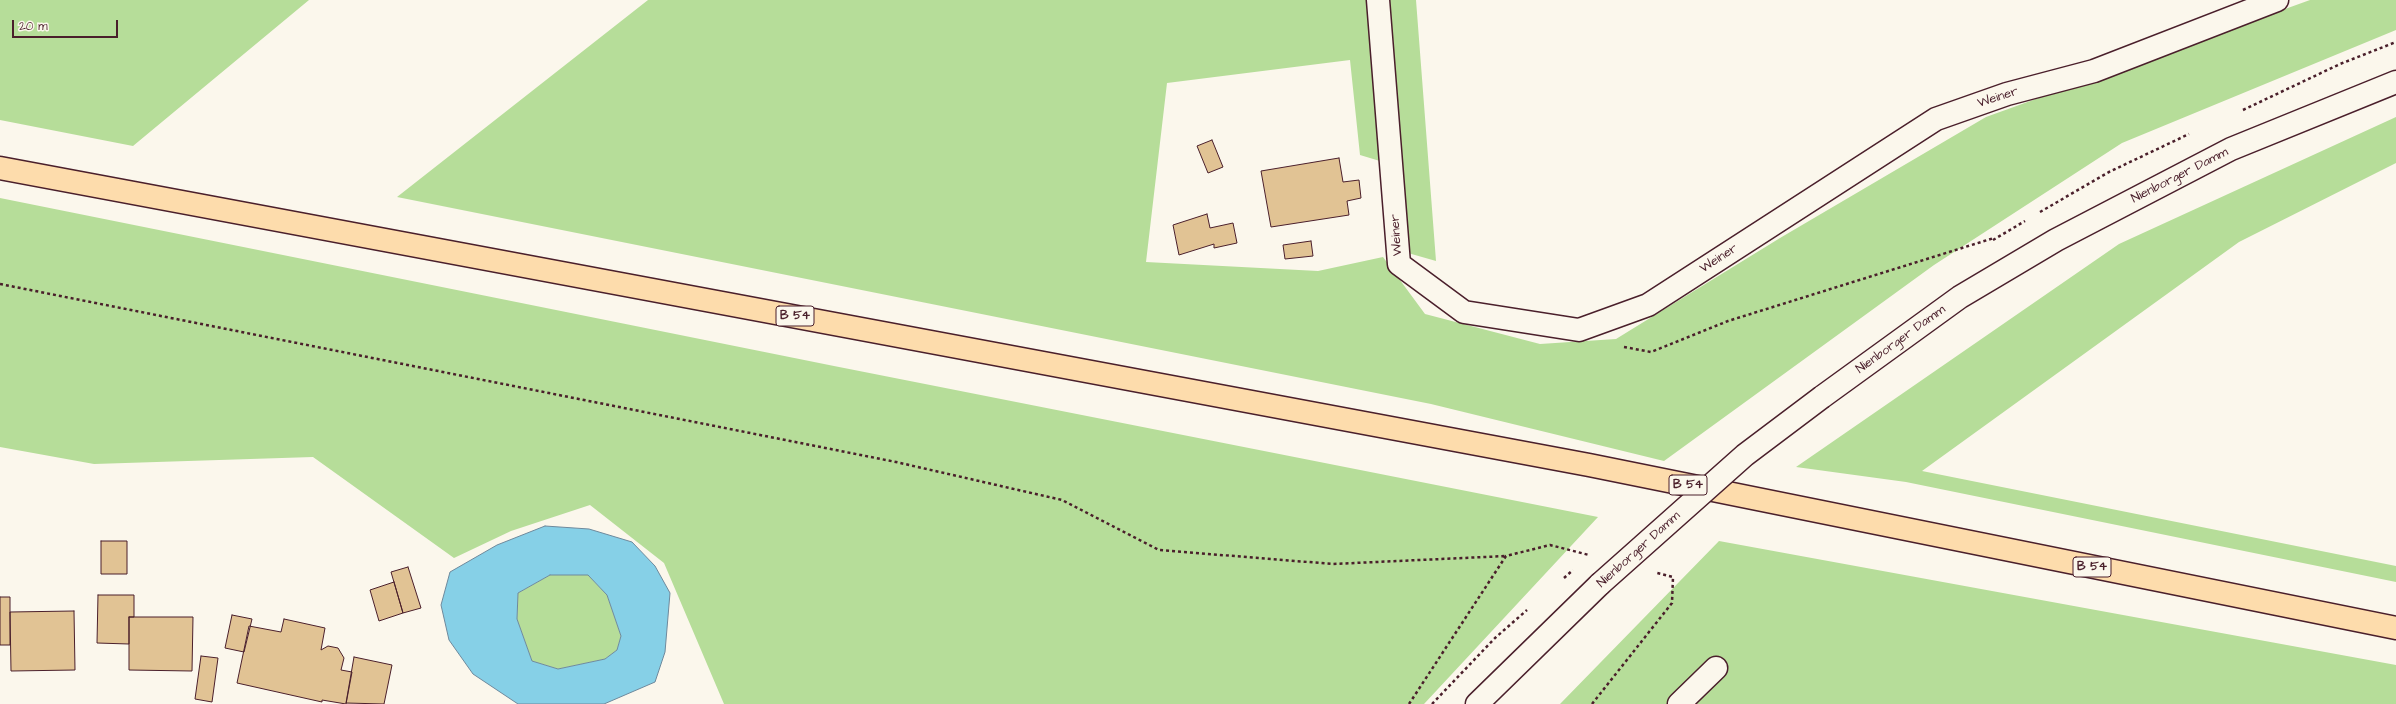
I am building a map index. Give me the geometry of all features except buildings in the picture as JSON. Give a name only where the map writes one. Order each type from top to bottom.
[{"type":"highway","name":"B 54","points":[[0,168],[1589,465],[2396,628]]},
{"type":"street","name":"Weiner","points":[[1378,0],[1399,264],[1464,312],[1579,330],[1648,305],[1936,119],[2007,94],[2094,71],[2277,0]]},
{"type":"street","name":"Nienborger Damm","points":[[1477,704],[1600,584],[1746,455],[1822,397],[1960,297],[2056,240],[2231,149],[2396,82]]},
{"type":"street","points":[[1679,704],[1716,668]]},
{"type":"path","points":[[1603,321],[1616,344],[1629,349],[1652,352],[1728,321],[1997,237]]},
{"type":"path","points":[[0,284],[896,462],[1062,500],[1159,550],[1334,564],[1506,556]]},
{"type":"path","points":[[1558,583],[1564,578]]},
{"type":"path","points":[[1432,704],[1495,638],[1529,608]]},
{"type":"green space","points":[[0,0],[309,0],[133,146],[0,120]]},
{"type":"green space","points":[[648,0],[1416,0],[1436,261],[1408,253],[1403,168],[1360,155],[1350,60],[1167,83],[1146,262],[1318,271],[1383,257],[1425,314],[1540,344],[1616,339],[1780,238],[1986,117],[2310,0],[2396,0],[2396,30],[2122,143],[1934,265],[1664,461],[1431,404],[397,197]]},
{"type":"green space","points":[[2396,117],[2396,163],[2239,242],[1922,471],[2396,566],[2396,582],[1906,482],[1796,467],[2119,244]]},
{"type":"green space","points":[[0,198],[834,366],[1598,517],[1424,704],[724,704],[664,563],[590,505],[511,531],[454,558],[313,457],[94,464],[0,447]]},
{"type":"green space","points":[[1719,541],[2396,665],[2396,704],[1560,704]]},
{"type":"green space","points":[[550,575],[588,575],[607,595],[621,636],[617,650],[605,659],[558,669],[532,661],[517,619],[518,593]]},
{"type":"water","points":[[545,526],[589,529],[632,542],[655,566],[670,593],[665,652],[655,682],[604,704],[518,704],[473,674],[449,640],[441,605],[450,572],[497,545]],"holes":[[[550,575],[588,575],[607,595],[621,636],[617,650],[605,659],[558,669],[532,661],[517,619],[518,593]]]}]
